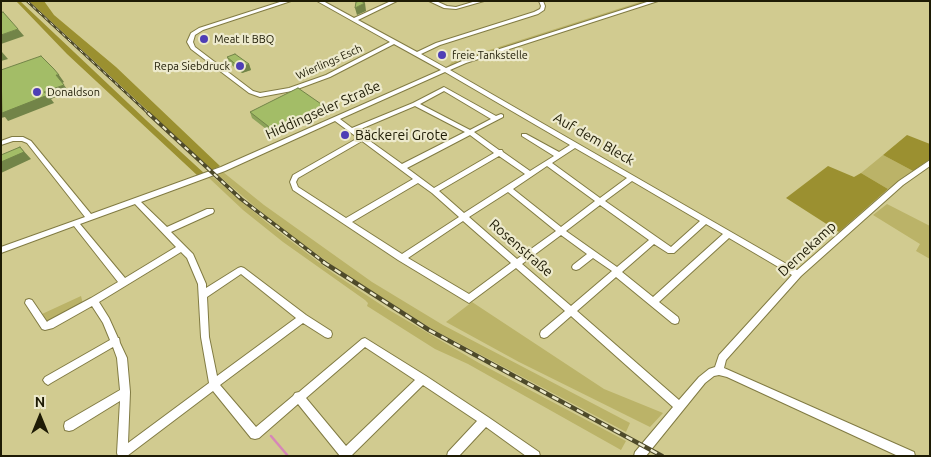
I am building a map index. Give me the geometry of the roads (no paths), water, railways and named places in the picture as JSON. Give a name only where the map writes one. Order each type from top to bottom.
[{"type":"street","name":"Wierlings Esch","points":[[289,1],[201,29],[193,34],[190,42],[193,48],[244,87],[260,95],[290,90],[328,76],[394,42]]},
{"type":"street","name":"Wierlings Esch","points":[[319,1],[445,69]]},
{"type":"street","points":[[354,20],[395,1]]},
{"type":"street","points":[[431,1],[446,7],[456,8],[482,1]]},
{"type":"street","points":[[417,54],[438,44],[536,13],[542,10],[541,1]]},
{"type":"street","name":"Hiddingseler Straße","points":[[1,250],[223,168],[445,69],[656,1]]},
{"type":"street","name":"Auf dem Bleck","points":[[445,69],[798,274]]},
{"type":"street","points":[[352,130],[415,104],[444,89],[499,117],[472,133],[403,167]]},
{"type":"street","points":[[415,104],[472,133],[529,174]]},
{"type":"street","name":"Rosenstraße","points":[[336,118],[420,179],[517,262],[680,407]]},
{"type":"street","points":[[524,135],[558,155]]},
{"type":"street","points":[[363,138],[295,177],[293,182],[295,188],[401,258],[469,299],[632,178]]},
{"type":"street","points":[[1,143],[20,139],[29,142],[90,218]]},
{"type":"street","points":[[401,258],[576,145]]},
{"type":"street","points":[[434,191],[500,152]]},
{"type":"street","name":"Dernekamp","points":[[719,371],[722,358],[798,274],[901,183],[930,162]]},
{"type":"street","points":[[547,163],[671,251],[705,221]]},
{"type":"street","points":[[346,222],[420,179]]},
{"type":"street","points":[[509,189],[675,320]]},
{"type":"street","points":[[136,201],[190,256],[198,272],[204,294],[205,337],[214,385],[255,434],[298,396],[366,342],[485,420],[535,456]]},
{"type":"street","points":[[166,231],[210,211]]},
{"type":"street","points":[[75,224],[124,283]]},
{"type":"street","points":[[654,302],[728,234]]},
{"type":"street","points":[[544,334],[654,240]]},
{"type":"street","points":[[29,303],[46,326],[94,301],[182,248]]},
{"type":"street","points":[[576,267],[592,254]]},
{"type":"street","points":[[204,294],[241,270],[303,318],[328,334]]},
{"type":"street","points":[[94,301],[116,341],[122,358],[125,392],[120,454]]},
{"type":"street","points":[[120,454],[303,318]]},
{"type":"street","points":[[48,380],[116,341]]},
{"type":"street","points":[[639,456],[702,380],[712,372],[719,371],[728,373],[910,456]]},
{"type":"street","points":[[298,396],[346,455],[423,379]]},
{"type":"street","points":[[69,426],[125,392]]},
{"type":"street","points":[[452,456],[485,420]]},
{"type":"waterway","points":[[271,436],[288,456]]},
{"type":"railway","points":[[27,1],[150,115]]},
{"type":"railway","points":[[148,113],[241,199],[325,263]]},
{"type":"railway","points":[[323,262],[429,330],[662,456]]},
{"type":"place","name":"Meat It BBQ","points":[[204,39]]},
{"type":"place","name":"freie Tankstelle","points":[[442,55]]},
{"type":"place","name":"Repa Siebdruck","points":[[240,66]]},
{"type":"place","name":"Donaldson","points":[[37,92]]},
{"type":"place","name":"Bäckerei Grote","points":[[345,135]]}]
